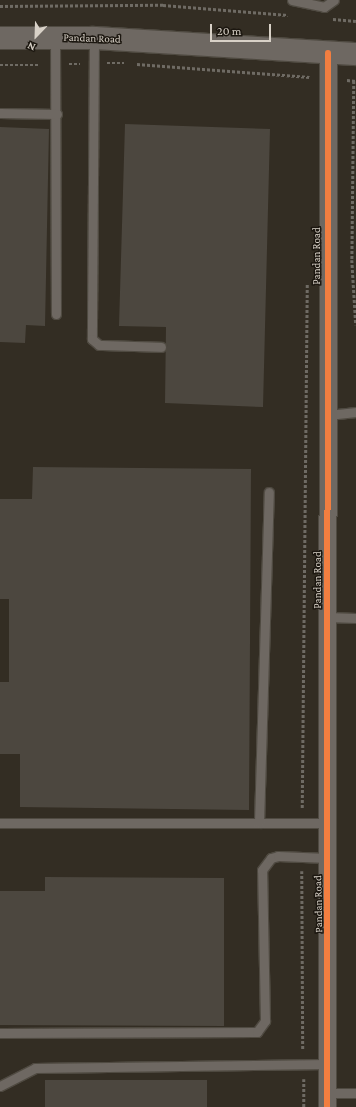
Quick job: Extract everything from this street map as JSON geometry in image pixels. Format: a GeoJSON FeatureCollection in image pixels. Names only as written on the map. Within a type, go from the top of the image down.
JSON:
{"type":"FeatureCollection","features":[{"type":"Feature","properties":{"kind":"street","name":"Pandan Road"},"geometry":{"type":"LineString","coordinates":[[0,38],[94,38],[356,54]]}},
{"type":"Feature","properties":{"kind":"street","name":"Pandan Road"},"geometry":{"type":"LineString","coordinates":[[327,1100],[328,52]]}},
{"type":"Feature","properties":{"kind":"lane"},"geometry":{"type":"LineString","coordinates":[[292,0],[324,7],[334,0]]}},
{"type":"Feature","properties":{"kind":"lane"},"geometry":{"type":"LineString","coordinates":[[55,38],[57,114],[56,314]]}},
{"type":"Feature","properties":{"kind":"lane"},"geometry":{"type":"LineString","coordinates":[[94,38],[96,63],[92,339],[99,345],[161,347]]}},
{"type":"Feature","properties":{"kind":"lane"},"geometry":{"type":"LineString","coordinates":[[0,113],[57,114]]}},
{"type":"Feature","properties":{"kind":"lane"},"geometry":{"type":"LineString","coordinates":[[328,415],[356,412]]}},
{"type":"Feature","properties":{"kind":"lane"},"geometry":{"type":"LineString","coordinates":[[260,823],[269,492]]}},
{"type":"Feature","properties":{"kind":"lane"},"geometry":{"type":"LineString","coordinates":[[328,617],[356,618]]}},
{"type":"Feature","properties":{"kind":"lane"},"geometry":{"type":"LineString","coordinates":[[0,823],[327,823]]}},
{"type":"Feature","properties":{"kind":"lane"},"geometry":{"type":"LineString","coordinates":[[0,1033],[257,1032],[265,1020],[262,870],[271,858],[327,858]]}},
{"type":"Feature","properties":{"kind":"lane"},"geometry":{"type":"LineString","coordinates":[[0,1086],[35,1068],[326,1064]]}},
{"type":"Feature","properties":{"kind":"lane"},"geometry":{"type":"LineString","coordinates":[[327,1100],[356,1093]]}},
{"type":"Feature","properties":{"kind":"path"},"geometry":{"type":"LineString","coordinates":[[0,6],[163,5],[294,16]]}},
{"type":"Feature","properties":{"kind":"path"},"geometry":{"type":"LineString","coordinates":[[325,18],[356,21]]}},
{"type":"Feature","properties":{"kind":"path"},"geometry":{"type":"LineString","coordinates":[[0,65],[126,63]]}},
{"type":"Feature","properties":{"kind":"path"},"geometry":{"type":"LineString","coordinates":[[133,64],[355,81],[352,260],[356,325]]}},
{"type":"Feature","properties":{"kind":"path"},"geometry":{"type":"LineString","coordinates":[[310,77],[310,84]]}},
{"type":"Feature","properties":{"kind":"path"},"geometry":{"type":"LineString","coordinates":[[302,823],[307,276]]}},
{"type":"Feature","properties":{"kind":"path"},"geometry":{"type":"LineString","coordinates":[[302,857],[304,1107]]}},
{"type":"Feature","properties":{"kind":"building"},"geometry":{"type":"Polygon","coordinates":[[[125,124],[270,129],[263,407],[165,403],[166,327],[119,326],[125,124]]]}},
{"type":"Feature","properties":{"kind":"building"},"geometry":{"type":"Polygon","coordinates":[[[0,127],[49,129],[45,326],[26,325],[25,343],[0,342],[0,127]]]}},
{"type":"Feature","properties":{"kind":"building"},"geometry":{"type":"Polygon","coordinates":[[[33,467],[251,469],[249,810],[20,807],[20,754],[0,754],[0,682],[9,682],[9,599],[0,599],[0,499],[32,499],[33,467]]]}},
{"type":"Feature","properties":{"kind":"building"},"geometry":{"type":"Polygon","coordinates":[[[45,877],[224,878],[224,1026],[0,1025],[0,891],[45,891],[45,877]]]}},
{"type":"Feature","properties":{"kind":"building"},"geometry":{"type":"Polygon","coordinates":[[[45,1080],[207,1080],[207,1107],[45,1107],[45,1080]]]}},
{"type":"Feature","properties":{"kind":"cycle path"},"geometry":{"type":"LineString","coordinates":[[327,1107],[328,53]]}}]}
